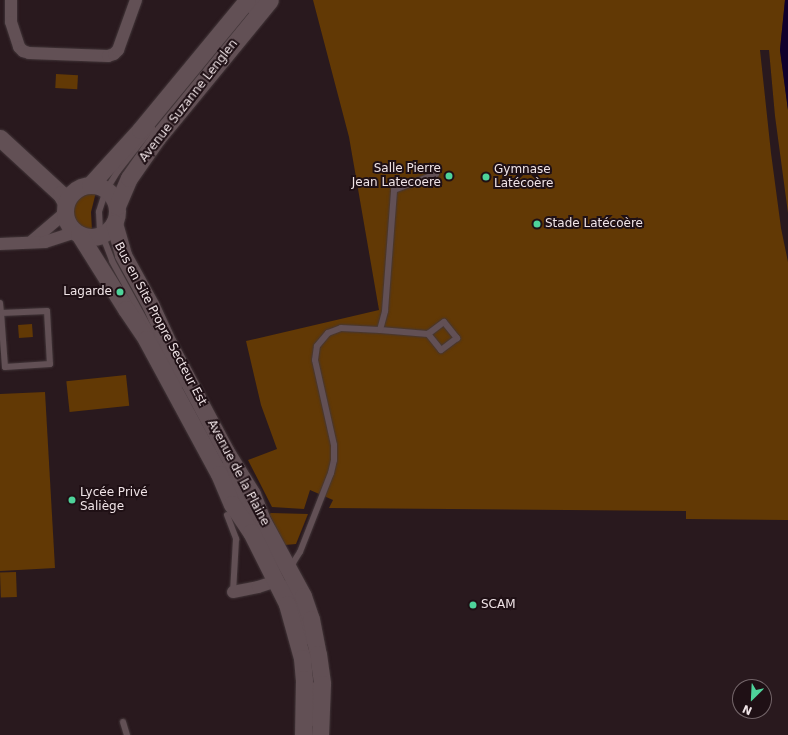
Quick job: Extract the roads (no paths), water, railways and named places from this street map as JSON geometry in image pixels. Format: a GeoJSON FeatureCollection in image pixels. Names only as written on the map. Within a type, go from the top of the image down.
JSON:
{"type":"FeatureCollection","features":[{"type":"Feature","properties":{"kind":"street"},"geometry":{"type":"LineString","coordinates":[[11,0],[11,22],[19,47],[23,51],[29,53],[108,56],[114,54],[118,50],[136,0]]}},
{"type":"Feature","properties":{"kind":"street","name":"Avenue Suzanne Lenglen"},"geometry":{"type":"LineString","coordinates":[[114,223],[117,206],[129,178],[157,138],[270,0]]}},
{"type":"Feature","properties":{"kind":"street","name":"Avenue Suzanne Lenglen"},"geometry":{"type":"LineString","coordinates":[[66,208],[72,193],[84,187],[140,130],[246,7]]}},
{"type":"Feature","properties":{"kind":"street"},"geometry":{"type":"LineString","coordinates":[[0,138],[61,194],[66,208],[32,241]]}},
{"type":"Feature","properties":{"kind":"street"},"geometry":{"type":"LineString","coordinates":[[26,162],[84,187],[98,186],[106,190],[117,206]]}},
{"type":"Feature","properties":{"kind":"street","name":"Avenue de la Plaine"},"geometry":{"type":"LineString","coordinates":[[66,208],[68,224],[77,233],[146,339],[219,474],[232,504],[250,532],[283,575],[303,596],[315,636],[322,684],[312,733]]}},
{"type":"Feature","properties":{"kind":"street"},"geometry":{"type":"LineString","coordinates":[[0,244],[32,241],[44,242],[77,233],[88,237],[101,235],[107,232],[114,223]]}},
{"type":"Feature","properties":{"kind":"street","name":"Avenue de la Plaine"},"geometry":{"type":"LineString","coordinates":[[114,223],[123,255],[226,452],[252,494],[283,575]]}},
{"type":"Feature","properties":{"kind":"street"},"geometry":{"type":"LineString","coordinates":[[233,592],[258,588],[283,575]]}},
{"type":"Feature","properties":{"kind":"lane"},"geometry":{"type":"LineString","coordinates":[[246,7],[258,0]]}},
{"type":"Feature","properties":{"kind":"lane","name":"Bus en Site Propre Secteur Est"},"geometry":{"type":"LineString","coordinates":[[155,125],[118,171],[106,190],[99,212],[101,235],[112,261],[182,387]]}},
{"type":"Feature","properties":{"kind":"lane"},"geometry":{"type":"LineString","coordinates":[[380,330],[385,311],[394,190],[436,174]]}},
{"type":"Feature","properties":{"kind":"lane"},"geometry":{"type":"LineString","coordinates":[[0,303],[5,367],[50,364],[47,310],[1,313]]}},
{"type":"Feature","properties":{"kind":"lane"},"geometry":{"type":"LineString","coordinates":[[309,651],[303,623],[283,575],[300,552],[331,473],[334,460],[333,438],[315,360],[317,346],[321,339],[328,333],[341,328],[428,334],[444,322],[457,338],[441,350],[428,334]]}},
{"type":"Feature","properties":{"kind":"lane"},"geometry":{"type":"LineString","coordinates":[[219,457],[260,532]]}},
{"type":"Feature","properties":{"kind":"lane"},"geometry":{"type":"LineString","coordinates":[[227,515],[236,539],[233,592]]}},
{"type":"Feature","properties":{"kind":"lane"},"geometry":{"type":"LineString","coordinates":[[312,680],[312,733]]}},
{"type":"Feature","properties":{"kind":"lane"},"geometry":{"type":"LineString","coordinates":[[123,722],[127,735]]}},
{"type":"Feature","properties":{"kind":"place","name":"Salle Pierre Jean Latecoere"},"geometry":{"type":"Point","coordinates":[449,176]}},
{"type":"Feature","properties":{"kind":"place","name":"Gymnase Latécoère"},"geometry":{"type":"Point","coordinates":[486,177]}},
{"type":"Feature","properties":{"kind":"place","name":"Stade Latécoère"},"geometry":{"type":"Point","coordinates":[537,224]}},
{"type":"Feature","properties":{"kind":"place","name":"Lagarde"},"geometry":{"type":"Point","coordinates":[120,292]}},
{"type":"Feature","properties":{"kind":"place","name":"Lycée Privé Saliège"},"geometry":{"type":"Point","coordinates":[72,500]}},
{"type":"Feature","properties":{"kind":"place","name":"SCAM"},"geometry":{"type":"Point","coordinates":[473,605]}}]}
